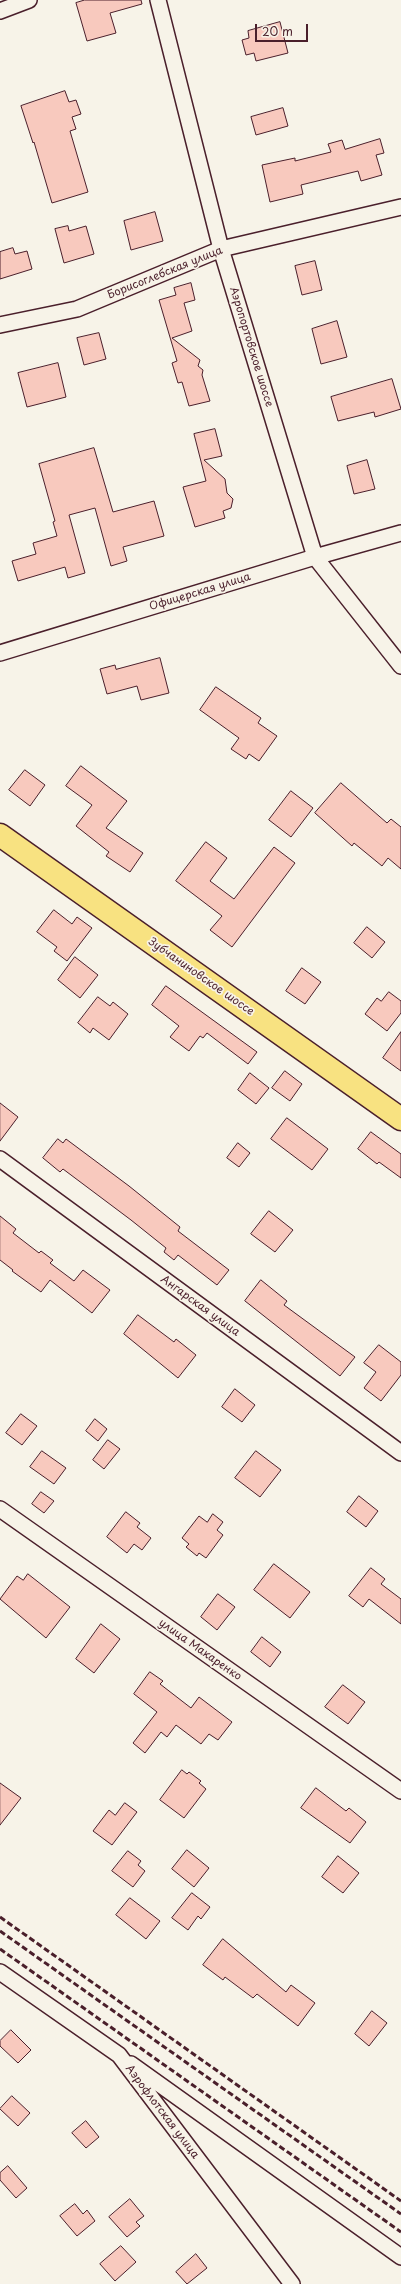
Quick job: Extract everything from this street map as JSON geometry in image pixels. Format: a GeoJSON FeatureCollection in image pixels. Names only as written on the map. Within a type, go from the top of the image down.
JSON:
{"type":"FeatureCollection","features":[{"type":"Feature","properties":{"kind":"main road","name":"Зубчаниновское шоссе"},"geometry":{"type":"LineString","coordinates":[[0,835],[401,1119]]}},
{"type":"Feature","properties":{"kind":"street"},"geometry":{"type":"LineString","coordinates":[[0,11],[30,0]]}},
{"type":"Feature","properties":{"kind":"street","name":"Аэропортовское шоссе"},"geometry":{"type":"LineString","coordinates":[[158,0],[222,249],[314,557],[401,666]]}},
{"type":"Feature","properties":{"kind":"street","name":"Борисоглебская улица"},"geometry":{"type":"LineString","coordinates":[[0,325],[77,309],[222,249],[401,207]]}},
{"type":"Feature","properties":{"kind":"street","name":"Офицерская улица"},"geometry":{"type":"LineString","coordinates":[[0,653],[314,557],[401,533]]}},
{"type":"Feature","properties":{"kind":"street","name":"Ангарская улица"},"geometry":{"type":"LineString","coordinates":[[0,1159],[401,1453]]}},
{"type":"Feature","properties":{"kind":"street","name":"улица Макаренко"},"geometry":{"type":"LineString","coordinates":[[0,1509],[401,1791]]}},
{"type":"Feature","properties":{"kind":"street","name":"Аэрофлотская улица"},"geometry":{"type":"LineString","coordinates":[[0,1972],[119,2055],[292,2284]]}},
{"type":"Feature","properties":{"kind":"street"},"geometry":{"type":"LineString","coordinates":[[119,2055],[401,2257]]}},
{"type":"Feature","properties":{"kind":"building"},"geometry":{"type":"Polygon","coordinates":[[[85,0],[141,0],[142,4],[110,13],[116,33],[87,41],[76,3],[85,0]]]}},
{"type":"Feature","properties":{"kind":"building"},"geometry":{"type":"Polygon","coordinates":[[[280,22],[288,53],[256,61],[254,53],[246,55],[242,40],[249,38],[248,31],[280,22]]]}},
{"type":"Feature","properties":{"kind":"building"},"geometry":{"type":"Polygon","coordinates":[[[65,91],[69,102],[76,100],[81,114],[72,117],[76,129],[70,131],[88,192],[52,203],[34,142],[33,143],[21,106],[65,91]]]}},
{"type":"Feature","properties":{"kind":"building"},"geometry":{"type":"Polygon","coordinates":[[[283,108],[288,126],[256,135],[251,117],[283,108]]]}},
{"type":"Feature","properties":{"kind":"building"},"geometry":{"type":"Polygon","coordinates":[[[380,139],[384,153],[376,155],[382,175],[361,181],[358,171],[301,185],[303,194],[270,202],[262,165],[295,158],[295,161],[331,152],[328,144],[342,140],[345,149],[380,139]]]}},
{"type":"Feature","properties":{"kind":"building"},"geometry":{"type":"Polygon","coordinates":[[[155,212],[163,241],[131,250],[124,221],[155,212]]]}},
{"type":"Feature","properties":{"kind":"building"},"geometry":{"type":"Polygon","coordinates":[[[68,226],[69,231],[86,226],[94,254],[64,263],[55,229],[68,226]]]}},
{"type":"Feature","properties":{"kind":"building"},"geometry":{"type":"Polygon","coordinates":[[[13,248],[15,254],[27,251],[32,269],[0,279],[0,252],[13,248]]]}},
{"type":"Feature","properties":{"kind":"building"},"geometry":{"type":"Polygon","coordinates":[[[315,261],[322,290],[302,295],[295,266],[315,261]]]}},
{"type":"Feature","properties":{"kind":"building"},"geometry":{"type":"Polygon","coordinates":[[[191,283],[195,300],[184,303],[192,331],[172,338],[200,360],[198,366],[203,370],[202,375],[210,401],[189,406],[182,382],[178,383],[172,363],[177,361],[159,300],[176,295],[174,288],[191,283]]]}},
{"type":"Feature","properties":{"kind":"building"},"geometry":{"type":"Polygon","coordinates":[[[337,321],[347,357],[321,364],[312,329],[337,321]]]}},
{"type":"Feature","properties":{"kind":"building"},"geometry":{"type":"Polygon","coordinates":[[[99,333],[106,359],[84,365],[77,338],[99,333]]]}},
{"type":"Feature","properties":{"kind":"building"},"geometry":{"type":"Polygon","coordinates":[[[58,363],[66,397],[27,407],[18,373],[58,363]]]}},
{"type":"Feature","properties":{"kind":"building"},"geometry":{"type":"Polygon","coordinates":[[[392,379],[401,409],[375,417],[374,412],[338,421],[331,397],[392,379]]]}},
{"type":"Feature","properties":{"kind":"building"},"geometry":{"type":"Polygon","coordinates":[[[215,429],[222,456],[204,460],[225,479],[227,493],[233,499],[231,508],[223,511],[225,518],[195,527],[183,487],[206,481],[194,434],[215,429]]]}},
{"type":"Feature","properties":{"kind":"building"},"geometry":{"type":"Polygon","coordinates":[[[94,448],[113,512],[154,501],[164,536],[123,547],[127,561],[111,566],[95,508],[69,515],[85,573],[68,578],[65,567],[18,581],[12,561],[36,554],[33,543],[57,536],[53,522],[55,521],[39,464],[94,448]]]}},
{"type":"Feature","properties":{"kind":"building"},"geometry":{"type":"Polygon","coordinates":[[[367,460],[375,489],[354,494],[347,466],[367,460]]]}},
{"type":"Feature","properties":{"kind":"building"},"geometry":{"type":"Polygon","coordinates":[[[160,658],[169,693],[141,700],[137,686],[107,694],[100,669],[115,665],[116,669],[160,658]]]}},
{"type":"Feature","properties":{"kind":"building"},"geometry":{"type":"Polygon","coordinates":[[[216,687],[261,718],[258,723],[277,736],[259,761],[249,754],[246,759],[231,749],[239,738],[200,710],[216,687]]]}},
{"type":"Feature","properties":{"kind":"building"},"geometry":{"type":"Polygon","coordinates":[[[81,766],[127,801],[106,828],[143,853],[130,872],[106,856],[109,852],[76,826],[92,805],[66,786],[81,766]]]}},
{"type":"Feature","properties":{"kind":"building"},"geometry":{"type":"Polygon","coordinates":[[[25,770],[45,785],[30,806],[9,790],[25,770]]]}},
{"type":"Feature","properties":{"kind":"building"},"geometry":{"type":"Polygon","coordinates":[[[341,783],[387,823],[391,819],[401,827],[401,869],[388,858],[382,866],[354,843],[352,846],[315,813],[341,783]]]}},
{"type":"Feature","properties":{"kind":"building"},"geometry":{"type":"Polygon","coordinates":[[[291,791],[313,808],[291,837],[269,820],[291,791]]]}},
{"type":"Feature","properties":{"kind":"building"},"geometry":{"type":"Polygon","coordinates":[[[206,842],[227,858],[210,881],[234,899],[274,847],[295,863],[232,947],[210,930],[222,916],[176,881],[206,842]]]}},
{"type":"Feature","properties":{"kind":"building"},"geometry":{"type":"Polygon","coordinates":[[[54,910],[72,924],[77,917],[92,928],[67,961],[54,951],[57,947],[37,932],[54,910]]]}},
{"type":"Feature","properties":{"kind":"building"},"geometry":{"type":"Polygon","coordinates":[[[367,927],[385,942],[372,958],[354,943],[367,927]]]}},
{"type":"Feature","properties":{"kind":"building"},"geometry":{"type":"Polygon","coordinates":[[[75,957],[98,975],[80,998],[58,980],[75,957]]]}},
{"type":"Feature","properties":{"kind":"building"},"geometry":{"type":"Polygon","coordinates":[[[302,968],[321,982],[305,1004],[286,991],[302,968]]]}},
{"type":"Feature","properties":{"kind":"building"},"geometry":{"type":"Polygon","coordinates":[[[166,986],[257,1052],[248,1064],[207,1033],[203,1038],[200,1036],[189,1051],[170,1037],[179,1026],[152,1005],[166,986]]]}},
{"type":"Feature","properties":{"kind":"building"},"geometry":{"type":"Polygon","coordinates":[[[389,992],[401,1001],[401,1013],[387,1031],[365,1014],[377,998],[381,1001],[389,992]]]}},
{"type":"Feature","properties":{"kind":"building"},"geometry":{"type":"Polygon","coordinates":[[[98,997],[110,1006],[113,1002],[128,1014],[109,1040],[93,1028],[90,1033],[78,1023],[98,997]]]}},
{"type":"Feature","properties":{"kind":"building"},"geometry":{"type":"Polygon","coordinates":[[[401,1032],[401,1071],[383,1058],[401,1032]]]}},
{"type":"Feature","properties":{"kind":"building"},"geometry":{"type":"Polygon","coordinates":[[[285,1071],[302,1084],[290,1101],[272,1088],[285,1071]]]}},
{"type":"Feature","properties":{"kind":"building"},"geometry":{"type":"Polygon","coordinates":[[[250,1073],[269,1088],[256,1104],[238,1090],[250,1073]]]}},
{"type":"Feature","properties":{"kind":"building"},"geometry":{"type":"Polygon","coordinates":[[[0,1103],[18,1117],[0,1141],[0,1103]]]}},
{"type":"Feature","properties":{"kind":"building"},"geometry":{"type":"Polygon","coordinates":[[[287,1118],[328,1149],[312,1170],[271,1139],[287,1118]]]}},
{"type":"Feature","properties":{"kind":"building"},"geometry":{"type":"Polygon","coordinates":[[[371,1132],[401,1154],[401,1178],[379,1162],[377,1164],[358,1149],[371,1132]]]}},
{"type":"Feature","properties":{"kind":"building"},"geometry":{"type":"Polygon","coordinates":[[[58,1139],[63,1143],[66,1139],[129,1186],[180,1227],[178,1231],[229,1270],[217,1285],[178,1255],[174,1260],[164,1252],[166,1248],[131,1220],[63,1169],[60,1172],[43,1158],[58,1139]]]}},
{"type":"Feature","properties":{"kind":"building"},"geometry":{"type":"Polygon","coordinates":[[[238,1143],[250,1153],[239,1167],[227,1158],[238,1143]]]}},
{"type":"Feature","properties":{"kind":"building"},"geometry":{"type":"Polygon","coordinates":[[[269,1211],[293,1230],[275,1252],[251,1234],[269,1211]]]}},
{"type":"Feature","properties":{"kind":"building"},"geometry":{"type":"Polygon","coordinates":[[[0,1216],[16,1229],[13,1233],[39,1253],[41,1251],[53,1260],[50,1263],[74,1281],[83,1270],[110,1290],[92,1313],[50,1280],[41,1292],[12,1271],[13,1270],[0,1260],[0,1216]]]}},
{"type":"Feature","properties":{"kind":"building"},"geometry":{"type":"Polygon","coordinates":[[[261,1280],[287,1301],[284,1305],[355,1357],[340,1376],[245,1301],[261,1280]]]}},
{"type":"Feature","properties":{"kind":"building"},"geometry":{"type":"Polygon","coordinates":[[[138,1315],[174,1342],[176,1339],[196,1355],[178,1378],[124,1334],[138,1315]]]}},
{"type":"Feature","properties":{"kind":"building"},"geometry":{"type":"Polygon","coordinates":[[[379,1345],[401,1362],[401,1375],[381,1401],[364,1388],[376,1372],[364,1363],[379,1345]]]}},
{"type":"Feature","properties":{"kind":"building"},"geometry":{"type":"Polygon","coordinates":[[[235,1389],[255,1405],[242,1422],[222,1407],[235,1389]]]}},
{"type":"Feature","properties":{"kind":"building"},"geometry":{"type":"Polygon","coordinates":[[[21,1414],[37,1426],[22,1445],[6,1433],[21,1414]]]}},
{"type":"Feature","properties":{"kind":"building"},"geometry":{"type":"Polygon","coordinates":[[[95,1419],[107,1429],[98,1441],[86,1431],[95,1419]]]}},
{"type":"Feature","properties":{"kind":"building"},"geometry":{"type":"Polygon","coordinates":[[[108,1440],[120,1449],[104,1469],[93,1460],[108,1440]]]}},
{"type":"Feature","properties":{"kind":"building"},"geometry":{"type":"Polygon","coordinates":[[[42,1451],[66,1468],[54,1484],[30,1467],[42,1451]]]}},
{"type":"Feature","properties":{"kind":"building"},"geometry":{"type":"Polygon","coordinates":[[[256,1451],[281,1470],[260,1497],[235,1478],[256,1451]]]}},
{"type":"Feature","properties":{"kind":"building"},"geometry":{"type":"Polygon","coordinates":[[[41,1492],[54,1501],[44,1513],[32,1504],[41,1492]]]}},
{"type":"Feature","properties":{"kind":"building"},"geometry":{"type":"Polygon","coordinates":[[[359,1496],[378,1511],[366,1527],[347,1512],[359,1496]]]}},
{"type":"Feature","properties":{"kind":"building"},"geometry":{"type":"Polygon","coordinates":[[[126,1512],[140,1523],[137,1527],[151,1538],[142,1550],[134,1544],[127,1553],[107,1537],[126,1512]]]}},
{"type":"Feature","properties":{"kind":"building"},"geometry":{"type":"Polygon","coordinates":[[[213,1514],[223,1522],[217,1530],[223,1535],[206,1558],[199,1553],[197,1556],[186,1547],[189,1544],[182,1538],[199,1516],[207,1522],[213,1514]]]}},
{"type":"Feature","properties":{"kind":"building"},"geometry":{"type":"Polygon","coordinates":[[[274,1564],[310,1592],[290,1618],[254,1590],[274,1564]]]}},
{"type":"Feature","properties":{"kind":"building"},"geometry":{"type":"Polygon","coordinates":[[[371,1568],[385,1579],[381,1584],[401,1599],[401,1624],[369,1599],[363,1607],[349,1596],[371,1568]]]}},
{"type":"Feature","properties":{"kind":"building"},"geometry":{"type":"Polygon","coordinates":[[[28,1574],[70,1607],[46,1638],[0,1599],[17,1576],[23,1580],[28,1574]]]}},
{"type":"Feature","properties":{"kind":"building"},"geometry":{"type":"Polygon","coordinates":[[[218,1594],[235,1607],[217,1630],[201,1617],[218,1594]]]}},
{"type":"Feature","properties":{"kind":"building"},"geometry":{"type":"Polygon","coordinates":[[[101,1624],[120,1639],[94,1673],[76,1659],[101,1624]]]}},
{"type":"Feature","properties":{"kind":"building"},"geometry":{"type":"Polygon","coordinates":[[[262,1637],[281,1652],[270,1667],[251,1652],[262,1637]]]}},
{"type":"Feature","properties":{"kind":"building"},"geometry":{"type":"Polygon","coordinates":[[[150,1672],[163,1681],[160,1684],[191,1708],[199,1697],[232,1722],[218,1740],[209,1734],[201,1744],[176,1725],[167,1737],[161,1732],[145,1753],[133,1743],[157,1712],[134,1694],[150,1672]]]}},
{"type":"Feature","properties":{"kind":"building"},"geometry":{"type":"Polygon","coordinates":[[[343,1685],[365,1702],[348,1724],[325,1707],[343,1685]]]}},
{"type":"Feature","properties":{"kind":"building"},"geometry":{"type":"Polygon","coordinates":[[[182,1770],[187,1774],[189,1772],[201,1781],[199,1783],[206,1789],[184,1818],[160,1800],[182,1770]]]}},
{"type":"Feature","properties":{"kind":"building"},"geometry":{"type":"Polygon","coordinates":[[[0,1783],[21,1798],[0,1825],[0,1783]]]}},
{"type":"Feature","properties":{"kind":"building"},"geometry":{"type":"Polygon","coordinates":[[[316,1788],[346,1811],[349,1808],[366,1822],[350,1843],[301,1808],[316,1788]]]}},
{"type":"Feature","properties":{"kind":"building"},"geometry":{"type":"Polygon","coordinates":[[[125,1803],[137,1812],[112,1845],[93,1831],[109,1810],[115,1815],[125,1803]]]}},
{"type":"Feature","properties":{"kind":"building"},"geometry":{"type":"Polygon","coordinates":[[[187,1850],[209,1868],[194,1887],[172,1869],[187,1850]]]}},
{"type":"Feature","properties":{"kind":"building"},"geometry":{"type":"Polygon","coordinates":[[[128,1851],[141,1861],[138,1865],[145,1871],[133,1887],[112,1871],[128,1851]]]}},
{"type":"Feature","properties":{"kind":"building"},"geometry":{"type":"Polygon","coordinates":[[[338,1856],[359,1873],[343,1893],[322,1877],[338,1856]]]}},
{"type":"Feature","properties":{"kind":"building"},"geometry":{"type":"Polygon","coordinates":[[[192,1893],[210,1907],[201,1919],[198,1916],[188,1930],[172,1918],[192,1893]]]}},
{"type":"Feature","properties":{"kind":"building"},"geometry":{"type":"Polygon","coordinates":[[[130,1898],[160,1921],[146,1939],[116,1915],[130,1898]]]}},
{"type":"Feature","properties":{"kind":"building"},"geometry":{"type":"Polygon","coordinates":[[[223,1939],[286,1992],[291,1985],[315,2003],[298,2026],[257,1994],[253,1998],[225,1977],[223,1980],[203,1965],[223,1939]]]}},
{"type":"Feature","properties":{"kind":"building"},"geometry":{"type":"Polygon","coordinates":[[[372,2011],[387,2023],[369,2046],[355,2034],[372,2011]]]}},
{"type":"Feature","properties":{"kind":"building"},"geometry":{"type":"Polygon","coordinates":[[[11,2030],[31,2050],[18,2063],[0,2046],[0,2041],[11,2030]]]}},
{"type":"Feature","properties":{"kind":"building"},"geometry":{"type":"Polygon","coordinates":[[[12,2096],[30,2113],[18,2126],[0,2109],[12,2096]]]}},
{"type":"Feature","properties":{"kind":"building"},"geometry":{"type":"Polygon","coordinates":[[[86,2121],[99,2137],[86,2148],[72,2133],[86,2121]]]}},
{"type":"Feature","properties":{"kind":"building"},"geometry":{"type":"Polygon","coordinates":[[[8,2166],[27,2188],[16,2198],[0,2180],[0,2173],[8,2166]]]}},
{"type":"Feature","properties":{"kind":"building"},"geometry":{"type":"Polygon","coordinates":[[[130,2199],[144,2216],[136,2222],[140,2226],[127,2237],[109,2217],[130,2199]]]}},
{"type":"Feature","properties":{"kind":"building"},"geometry":{"type":"Polygon","coordinates":[[[75,2204],[83,2214],[87,2210],[95,2221],[77,2236],[60,2216],[75,2204]]]}},
{"type":"Feature","properties":{"kind":"building"},"geometry":{"type":"Polygon","coordinates":[[[121,2246],[136,2262],[115,2281],[100,2264],[121,2246]]]}},
{"type":"Feature","properties":{"kind":"building"},"geometry":{"type":"Polygon","coordinates":[[[196,2254],[207,2268],[187,2284],[176,2272],[196,2254]]]}},
{"type":"Feature","properties":{"kind":"railway"},"geometry":{"type":"LineString","coordinates":[[0,1917],[401,2201]]}},
{"type":"Feature","properties":{"kind":"railway"},"geometry":{"type":"LineString","coordinates":[[0,1931],[401,2214]]}},
{"type":"Feature","properties":{"kind":"railway"},"geometry":{"type":"LineString","coordinates":[[0,1949],[401,2232]]}}]}
